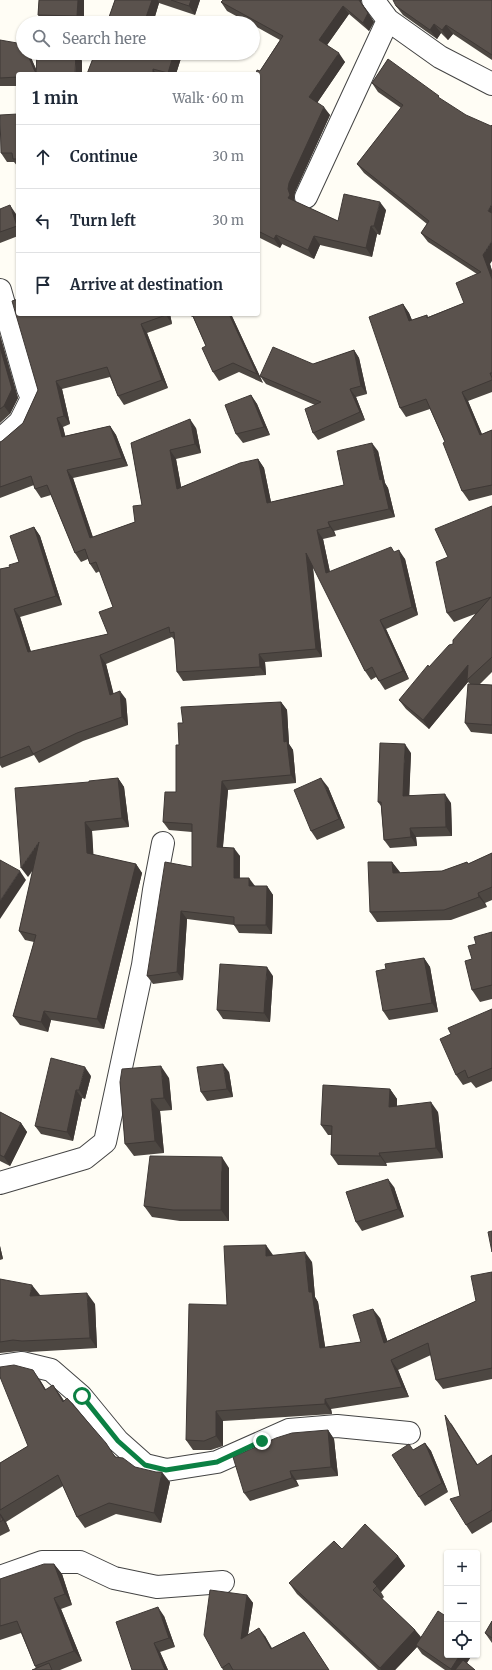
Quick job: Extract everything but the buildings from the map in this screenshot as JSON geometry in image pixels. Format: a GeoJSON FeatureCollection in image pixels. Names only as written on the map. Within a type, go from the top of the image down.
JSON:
{"type":"FeatureCollection","features":[{"type":"Feature","properties":{"kind":"street"},"geometry":{"type":"LineString","coordinates":[[373,0],[388,20],[440,57],[492,84]]}},
{"type":"Feature","properties":{"kind":"street"},"geometry":{"type":"LineString","coordinates":[[306,197],[388,20]]}},
{"type":"Feature","properties":{"kind":"street"},"geometry":{"type":"LineString","coordinates":[[0,290],[32,398],[20,422],[0,440]]}},
{"type":"Feature","properties":{"kind":"street"},"geometry":{"type":"LineString","coordinates":[[0,1183],[85,1158],[105,1142],[143,965],[154,890],[163,843]]}},
{"type":"Feature","properties":{"kind":"street"},"geometry":{"type":"LineString","coordinates":[[0,1366],[22,1363],[51,1370],[82,1396],[118,1441],[145,1465],[166,1470],[217,1462],[289,1430],[337,1426],[409,1432]]}},
{"type":"Feature","properties":{"kind":"street"},"geometry":{"type":"LineString","coordinates":[[0,1577],[42,1562],[80,1562],[114,1578],[157,1587],[223,1582]]}},
{"type":"Feature","properties":{"kind":"route"},"geometry":{"type":"LineString","coordinates":[[82,1396],[118,1441],[145,1465],[166,1470],[217,1462],[262,1441]]}}]}
